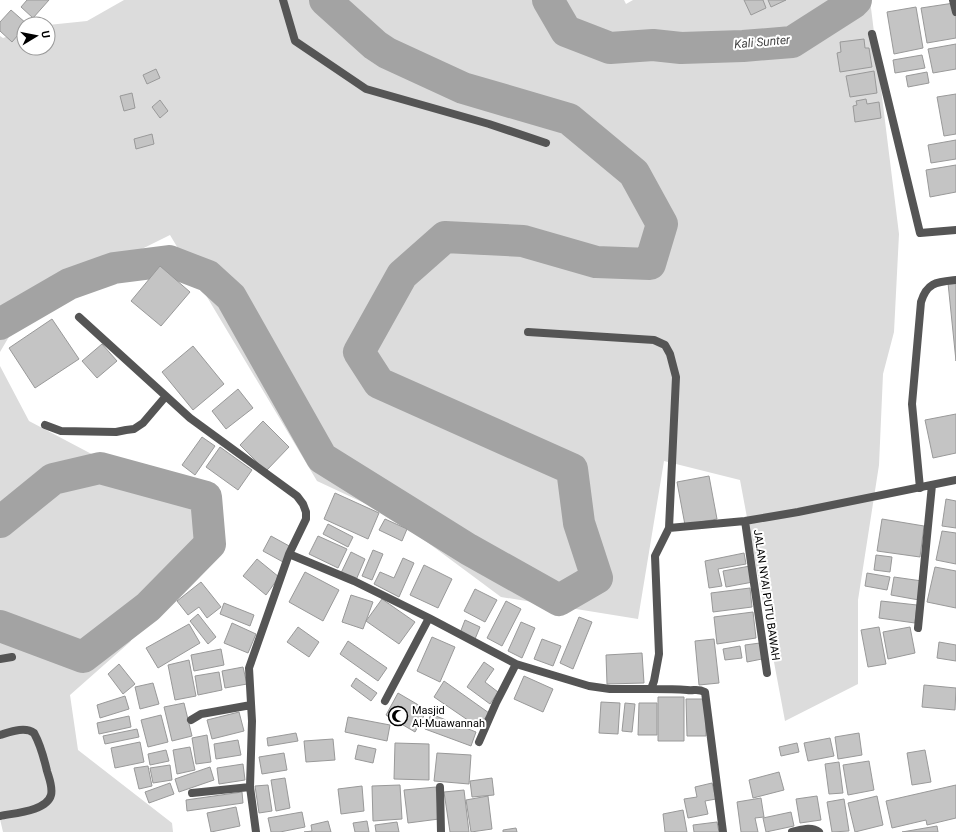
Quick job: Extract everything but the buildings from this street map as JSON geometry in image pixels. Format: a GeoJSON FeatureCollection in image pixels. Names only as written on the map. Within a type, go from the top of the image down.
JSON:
{"type":"FeatureCollection","features":[{"type":"Feature","properties":{"kind":"street"},"geometry":{"type":"LineString","coordinates":[[283,0],[295,41],[366,89],[489,124],[546,143]]}},
{"type":"Feature","properties":{"kind":"street"},"geometry":{"type":"LineString","coordinates":[[953,0],[956,12]]}},
{"type":"Feature","properties":{"kind":"street"},"geometry":{"type":"LineString","coordinates":[[872,34],[920,233],[956,230]]}},
{"type":"Feature","properties":{"kind":"street"},"geometry":{"type":"LineString","coordinates":[[920,488],[912,404],[921,302],[924,292],[935,282],[956,280]]}},
{"type":"Feature","properties":{"kind":"street"},"geometry":{"type":"LineString","coordinates":[[79,317],[190,418],[297,496],[303,504],[306,512],[306,519],[289,554],[249,668],[252,754],[250,787],[256,832]]}},
{"type":"Feature","properties":{"kind":"street"},"geometry":{"type":"LineString","coordinates":[[528,332],[654,340],[665,345],[670,354],[676,377],[669,528],[655,556],[659,654],[651,689]]}},
{"type":"Feature","properties":{"kind":"street"},"geometry":{"type":"LineString","coordinates":[[45,424],[61,431],[116,432],[134,429],[143,423],[166,396]]}},
{"type":"Feature","properties":{"kind":"street"},"geometry":{"type":"LineString","coordinates":[[669,528],[745,521],[798,512],[956,480]]}},
{"type":"Feature","properties":{"kind":"street"},"geometry":{"type":"LineString","coordinates":[[918,628],[932,485]]}},
{"type":"Feature","properties":{"kind":"street","name":"JALAN NYAI PUTU BAWAH"},"geometry":{"type":"LineString","coordinates":[[745,521],[767,673]]}},
{"type":"Feature","properties":{"kind":"street"},"geometry":{"type":"LineString","coordinates":[[289,554],[354,581],[429,618],[516,664],[589,686],[610,688],[700,689],[705,692],[723,832]]}},
{"type":"Feature","properties":{"kind":"street"},"geometry":{"type":"LineString","coordinates":[[385,701],[429,618]]}},
{"type":"Feature","properties":{"kind":"street"},"geometry":{"type":"LineString","coordinates":[[0,659],[12,657]]}},
{"type":"Feature","properties":{"kind":"street"},"geometry":{"type":"LineString","coordinates":[[480,742],[496,703],[516,664]]}},
{"type":"Feature","properties":{"kind":"street"},"geometry":{"type":"LineString","coordinates":[[191,720],[201,714],[251,705]]}},
{"type":"Feature","properties":{"kind":"street"},"geometry":{"type":"LineString","coordinates":[[0,735],[22,730],[31,731],[34,733],[44,759],[52,788],[49,800],[39,808],[0,816]]}},
{"type":"Feature","properties":{"kind":"street"},"geometry":{"type":"LineString","coordinates":[[192,793],[250,787]]}},
{"type":"Feature","properties":{"kind":"street"},"geometry":{"type":"LineString","coordinates":[[440,787],[441,832]]}},
{"type":"Feature","properties":{"kind":"street"},"geometry":{"type":"LineString","coordinates":[[792,832],[808,829],[816,829],[819,832]]}},
{"type":"Feature","properties":{"kind":"shaded area"},"geometry":{"type":"Polygon","coordinates":[[[124,0],[624,0],[626,4],[633,0],[870,0],[899,234],[894,332],[883,374],[879,465],[858,600],[858,684],[785,721],[740,480],[664,461],[638,619],[501,597],[392,516],[317,481],[170,235],[27,306],[0,352],[0,36],[3,38],[16,34],[16,56],[56,56],[56,24],[87,21],[124,0]]]}},
{"type":"Feature","properties":{"kind":"shaded area"},"geometry":{"type":"Polygon","coordinates":[[[0,366],[29,421],[213,518],[130,642],[70,695],[78,750],[172,823],[173,832],[3,832],[0,819],[0,366]]]}},
{"type":"Feature","properties":{"kind":"waterway"},"geometry":{"type":"LineString","coordinates":[[0,324],[69,284],[114,268],[169,261],[208,276],[231,297],[322,458],[468,549],[559,600],[597,578],[579,523],[572,469],[379,383],[359,352],[402,275],[445,237],[523,241],[596,262],[650,264],[662,224],[634,173],[569,119],[463,88],[387,53],[375,45],[325,0]]}},
{"type":"Feature","properties":{"kind":"waterway","name":"Kali Sunter"},"geometry":{"type":"LineString","coordinates":[[548,0],[566,31],[610,48],[653,45],[681,48],[743,46],[792,42],[856,0]]}},
{"type":"Feature","properties":{"kind":"waterway"},"geometry":{"type":"LineString","coordinates":[[0,522],[53,479],[100,468],[206,497],[210,544],[148,607],[83,657],[0,626]]}},
{"type":"Feature","properties":{"kind":"place","name":"Masjid Al-Muawannah"},"geometry":{"type":"Point","coordinates":[398,716]}}]}
